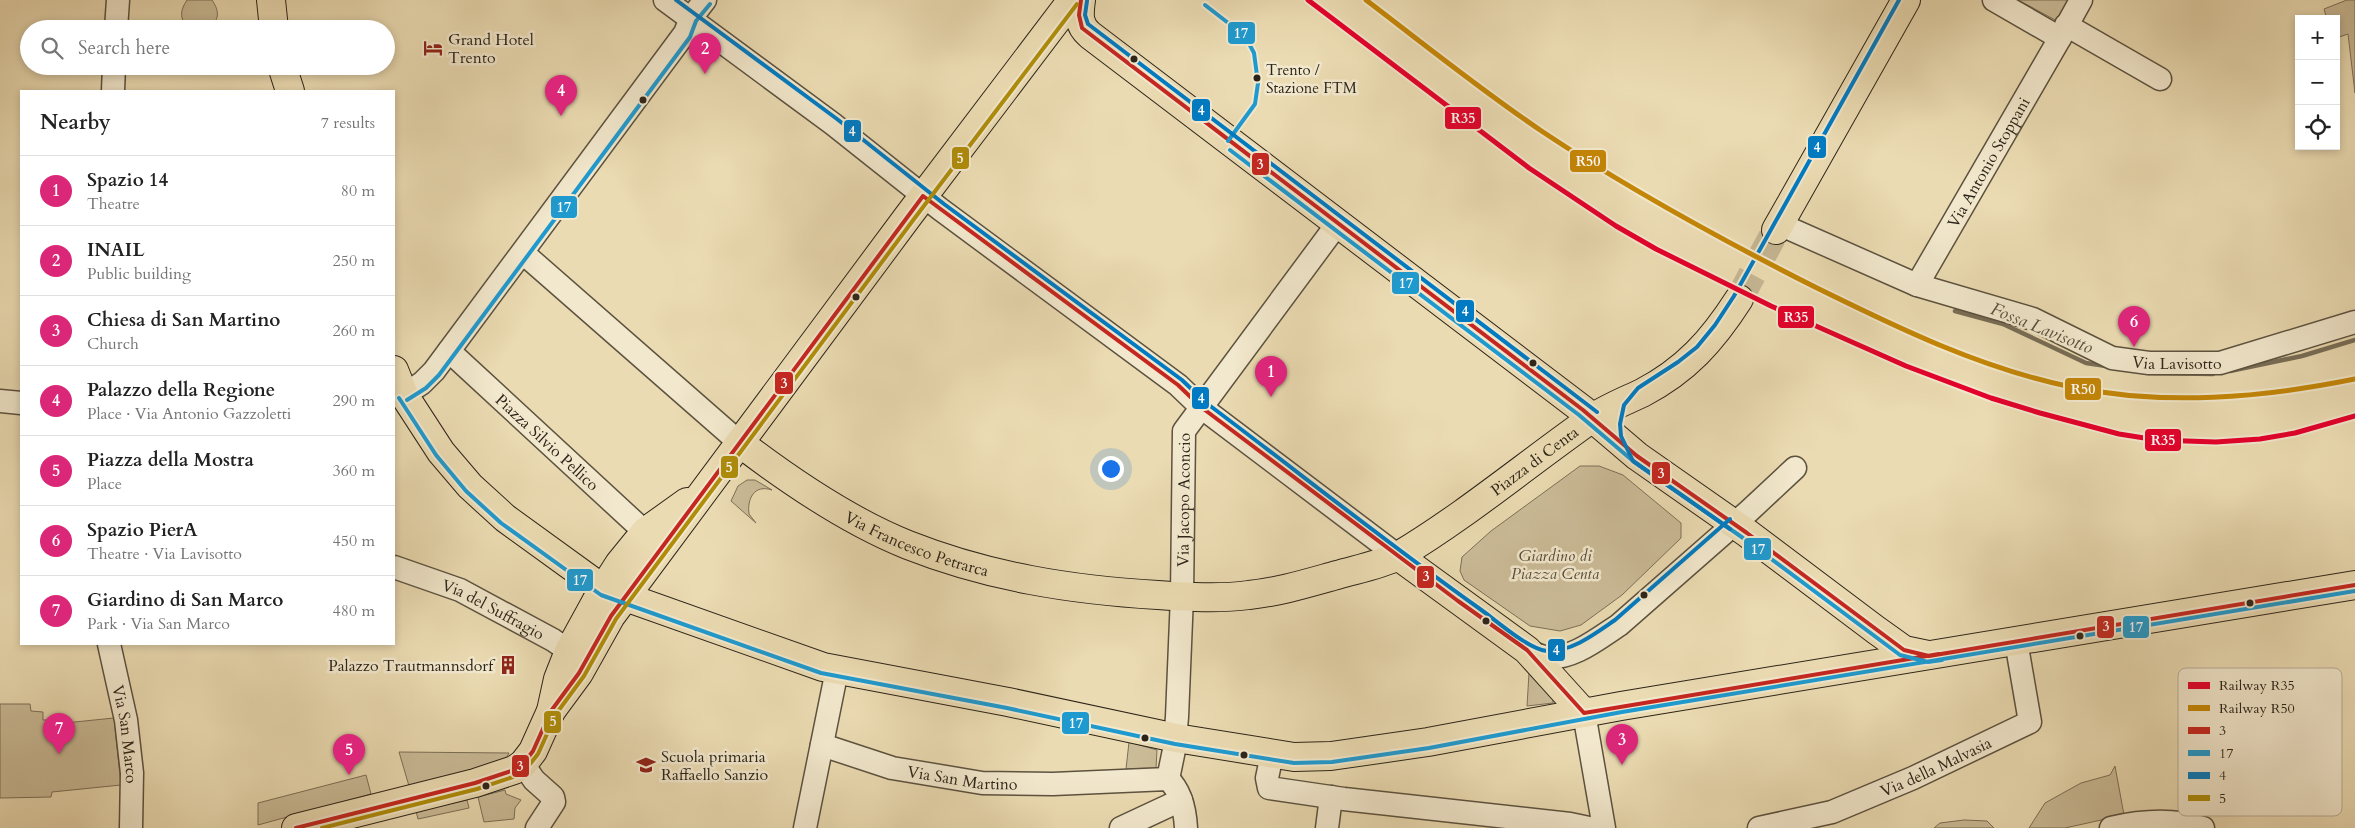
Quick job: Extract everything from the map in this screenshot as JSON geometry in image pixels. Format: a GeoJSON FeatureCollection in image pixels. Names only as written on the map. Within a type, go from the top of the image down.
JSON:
{"type":"FeatureCollection","features":[{"type":"Feature","properties":{"kind":"main road"},"geometry":{"type":"LineString","coordinates":[[271,0],[273,20]]}},
{"type":"Feature","properties":{"kind":"main road"},"geometry":{"type":"LineString","coordinates":[[614,592],[705,491],[923,196],[1072,0]]}},
{"type":"Feature","properties":{"kind":"main road"},"geometry":{"type":"LineString","coordinates":[[1080,0],[1079,15],[1082,28],[1593,418],[1643,392],[1682,368],[1701,351],[1720,329],[1739,299]]}},
{"type":"Feature","properties":{"kind":"main road"},"geometry":{"type":"LineString","coordinates":[[1778,227],[1906,0]]}},
{"type":"Feature","properties":{"kind":"main road"},"geometry":{"type":"LineString","coordinates":[[285,75],[290,90]]}},
{"type":"Feature","properties":{"kind":"main road"},"geometry":{"type":"LineString","coordinates":[[395,372],[404,395],[441,452],[470,486],[505,518],[614,592],[823,668],[997,700],[1176,738],[1272,754],[1312,758],[1428,742],[1584,713],[2355,585]]}},
{"type":"Feature","properties":{"kind":"main road"},"geometry":{"type":"LineString","coordinates":[[1636,456],[1627,434],[1626,424],[1630,408],[1643,392]]}},
{"type":"Feature","properties":{"kind":"main road","name":"Piazza di Centa"},"geometry":{"type":"LineString","coordinates":[[1398,556],[1593,418],[1636,456],[1734,524],[1904,650],[1929,656]]}},
{"type":"Feature","properties":{"kind":"main road","name":"Via Francesco Petrarca"},"geometry":{"type":"LineString","coordinates":[[740,443],[798,484],[868,526],[906,544],[979,569],[1052,585],[1110,592],[1227,597],[1268,592],[1377,565],[1398,556]]}},
{"type":"Feature","properties":{"kind":"main road"},"geometry":{"type":"LineString","coordinates":[[1553,447],[1576,443],[1600,445],[1636,456]]}},
{"type":"Feature","properties":{"kind":"main road"},"geometry":{"type":"LineString","coordinates":[[296,828],[475,783],[514,770],[523,764],[533,751],[551,711],[558,679],[611,616],[619,564],[645,532],[705,491]]}},
{"type":"Feature","properties":{"kind":"main road"},"geometry":{"type":"LineString","coordinates":[[1446,523],[1439,542],[1437,565],[1445,587],[1458,601]]}},
{"type":"Feature","properties":{"kind":"main road"},"geometry":{"type":"LineString","coordinates":[[1398,556],[1527,650],[1584,713]]}},
{"type":"Feature","properties":{"kind":"main road"},"geometry":{"type":"LineString","coordinates":[[1859,667],[1877,649],[1879,642],[1876,630]]}},
{"type":"Feature","properties":{"kind":"street"},"geometry":{"type":"LineString","coordinates":[[117,20],[118,0]]}},
{"type":"Feature","properties":{"kind":"street"},"geometry":{"type":"LineString","coordinates":[[665,0],[833,124],[923,196],[1178,385],[1200,407],[1398,556]]}},
{"type":"Feature","properties":{"kind":"street"},"geometry":{"type":"LineString","coordinates":[[404,395],[422,383],[449,351],[685,33],[691,18],[705,0]]}},
{"type":"Feature","properties":{"kind":"street"},"geometry":{"type":"LineString","coordinates":[[1994,0],[2063,31],[2160,79]]}},
{"type":"Feature","properties":{"kind":"street","name":"Via Antonio Stoppani"},"geometry":{"type":"LineString","coordinates":[[1917,285],[2081,0]]}},
{"type":"Feature","properties":{"kind":"street"},"geometry":{"type":"LineString","coordinates":[[113,90],[114,75]]}},
{"type":"Feature","properties":{"kind":"street","name":"Via Jacopo Aconcio"},"geometry":{"type":"LineString","coordinates":[[1168,779],[1176,738],[1182,596],[1184,430],[1338,223]]}},
{"type":"Feature","properties":{"kind":"street","name":"Via Lavisotto"},"geometry":{"type":"LineString","coordinates":[[1778,227],[1917,285],[2033,319],[2112,358],[2149,364],[2220,363],[2355,322]]}},
{"type":"Feature","properties":{"kind":"street","name":"Via Francesco Petrarca"},"geometry":{"type":"LineString","coordinates":[[523,253],[740,443]]}},
{"type":"Feature","properties":{"kind":"street","name":"Piazza Silvio Pellico"},"geometry":{"type":"LineString","coordinates":[[449,351],[645,532]]}},
{"type":"Feature","properties":{"kind":"street"},"geometry":{"type":"LineString","coordinates":[[0,401],[20,403]]}},
{"type":"Feature","properties":{"kind":"street"},"geometry":{"type":"LineString","coordinates":[[1527,650],[1546,657],[1558,656],[1569,654],[1599,639],[1619,625],[1795,468]]}},
{"type":"Feature","properties":{"kind":"street","name":"Via del Suffragio"},"geometry":{"type":"LineString","coordinates":[[395,567],[460,590],[553,640],[577,656]]}},
{"type":"Feature","properties":{"kind":"street","name":"Via della Malvasia"},"geometry":{"type":"LineString","coordinates":[[1759,828],[1832,812],[1913,778],[2030,722],[2016,641]]}},
{"type":"Feature","properties":{"kind":"street","name":"Via San Marco"},"geometry":{"type":"LineString","coordinates":[[109,645],[127,728],[132,773],[132,828]]}},
{"type":"Feature","properties":{"kind":"street"},"geometry":{"type":"LineString","coordinates":[[806,828],[837,670]]}},
{"type":"Feature","properties":{"kind":"street"},"geometry":{"type":"LineString","coordinates":[[1584,713],[1604,828]]}},
{"type":"Feature","properties":{"kind":"street","name":"Via San Martino"},"geometry":{"type":"LineString","coordinates":[[822,745],[892,768],[982,783],[1108,782],[1168,779]]}},
{"type":"Feature","properties":{"kind":"street"},"geometry":{"type":"LineString","coordinates":[[1272,754],[1267,778],[1268,788],[1570,824],[1589,828]]}},
{"type":"Feature","properties":{"kind":"street"},"geometry":{"type":"LineString","coordinates":[[523,764],[534,780],[553,797],[554,802],[537,828]]}},
{"type":"Feature","properties":{"kind":"street"},"geometry":{"type":"LineString","coordinates":[[1168,779],[1176,787],[1181,800],[1186,828]]}},
{"type":"Feature","properties":{"kind":"street"},"geometry":{"type":"LineString","coordinates":[[1327,828],[1331,797]]}},
{"type":"Feature","properties":{"kind":"street"},"geometry":{"type":"LineString","coordinates":[[1121,828],[1181,800]]}},
{"type":"Feature","properties":{"kind":"street"},"geometry":{"type":"LineString","coordinates":[[2111,828],[2149,822],[2178,823],[2204,828]]}},
{"type":"Feature","properties":{"kind":"green space"},"geometry":{"type":"Polygon","coordinates":[[[187,0],[212,0],[217,12],[215,20],[184,20],[182,12],[187,0]]]}},
{"type":"Feature","properties":{"kind":"green space"},"geometry":{"type":"Polygon","coordinates":[[[2018,0],[2071,0],[2059,22],[2018,0]]]}},
{"type":"Feature","properties":{"kind":"green space"},"geometry":{"type":"Polygon","coordinates":[[[2347,0],[2355,0],[2355,93],[2348,34],[2340,37],[2340,15],[2326,15],[2324,9],[2347,0]]]}},
{"type":"Feature","properties":{"kind":"green space","name":"Giardino di Piazza Centa"},"geometry":{"type":"Polygon","coordinates":[[[1580,466],[1599,466],[1623,475],[1681,523],[1681,538],[1622,595],[1581,625],[1560,631],[1530,626],[1464,580],[1460,571],[1462,557],[1491,531],[1580,466]]]}},
{"type":"Feature","properties":{"kind":"green space"},"geometry":{"type":"Polygon","coordinates":[[[747,480],[755,480],[772,490],[761,489],[756,491],[751,498],[749,514],[756,523],[731,501],[738,486],[747,480]]]}},
{"type":"Feature","properties":{"kind":"green space"},"geometry":{"type":"Polygon","coordinates":[[[1529,673],[1553,696],[1553,703],[1527,706],[1529,673]]]}},
{"type":"Feature","properties":{"kind":"green space"},"geometry":{"type":"Polygon","coordinates":[[[0,704],[30,704],[31,711],[43,712],[43,720],[55,720],[55,724],[114,718],[121,785],[52,792],[51,797],[0,798],[0,704]]]}},
{"type":"Feature","properties":{"kind":"green space"},"geometry":{"type":"Polygon","coordinates":[[[1129,742],[1157,750],[1156,768],[1126,769],[1129,742]]]}},
{"type":"Feature","properties":{"kind":"green space"},"geometry":{"type":"Polygon","coordinates":[[[399,752],[509,753],[503,764],[409,786],[399,752]]]}},
{"type":"Feature","properties":{"kind":"green space"},"geometry":{"type":"Polygon","coordinates":[[[2115,766],[2124,815],[2065,828],[2029,828],[2045,803],[2081,783],[2110,775],[2115,766]]]}},
{"type":"Feature","properties":{"kind":"green space"},"geometry":{"type":"Polygon","coordinates":[[[366,775],[371,794],[258,825],[258,803],[366,775]]]}},
{"type":"Feature","properties":{"kind":"green space"},"geometry":{"type":"Polygon","coordinates":[[[505,790],[506,794],[521,800],[515,808],[514,819],[484,822],[478,797],[505,790]]]}},
{"type":"Feature","properties":{"kind":"green space"},"geometry":{"type":"Polygon","coordinates":[[[467,800],[469,808],[418,819],[416,811],[467,800]]]}},
{"type":"Feature","properties":{"kind":"green space"},"geometry":{"type":"Polygon","coordinates":[[[1964,820],[1987,821],[1994,828],[1934,828],[1940,823],[1964,820]]]}},
{"type":"Feature","properties":{"kind":"waterway","name":"Fossa Lavisotto"},"geometry":{"type":"LineString","coordinates":[[1955,311],[2003,324],[2086,363],[2106,366]]}},
{"type":"Feature","properties":{"kind":"waterway","name":"Fossa Lavisotto"},"geometry":{"type":"LineString","coordinates":[[2230,371],[2302,356],[2355,340]]}},
{"type":"Feature","properties":{"kind":"waterway","name":"Fossa Lavisotto"},"geometry":{"type":"LineString","coordinates":[[2148,373],[2213,374]]}},
{"type":"Feature","properties":{"kind":"tunnel"},"geometry":{"type":"LineString","coordinates":[[1739,299],[1776,230]]}},
{"type":"Feature","properties":{"kind":"rail line","name":"R35"},"geometry":{"type":"LineString","coordinates":[[1308,0],[1529,168],[1616,226],[1656,249],[1771,306],[1906,366],[1991,398],[2040,413],[2119,434],[2157,440],[2216,442],[2260,439],[2295,433],[2355,416]]}},
{"type":"Feature","properties":{"kind":"rail line","name":"R50"},"geometry":{"type":"LineString","coordinates":[[1366,0],[1475,84],[1520,116],[1643,194],[1711,233],[1815,287],[1908,332],[1972,358],[2037,379],[2071,387],[2106,393],[2177,398],[2249,395],[2320,386],[2355,379]]}},
{"type":"Feature","properties":{"kind":"transit line","name":"4"},"geometry":{"type":"LineString","coordinates":[[676,0],[837,119],[944,204],[1182,380],[1205,402],[1376,533],[1513,634],[1539,649],[1547,651],[1565,648],[1592,636],[1615,620],[1730,519]]}},
{"type":"Feature","properties":{"kind":"transit line","name":"3"},"geometry":{"type":"LineString","coordinates":[[1081,0],[1079,15],[1082,28],[1583,410],[1637,456],[1747,533],[1904,650],[1929,656],[2355,585]]}},
{"type":"Feature","properties":{"kind":"transit line","name":"4"},"geometry":{"type":"LineString","coordinates":[[1730,529],[1633,461],[1621,436],[1620,424],[1624,405],[1638,388],[1697,347],[1715,325],[1734,296],[1899,0]]}},
{"type":"Feature","properties":{"kind":"transit line","name":"4"},"geometry":{"type":"LineString","coordinates":[[1087,1],[1085,15],[1088,24],[1597,412]]}},
{"type":"Feature","properties":{"kind":"transit line","name":"17"},"geometry":{"type":"LineString","coordinates":[[407,400],[426,388],[439,375],[690,37],[696,21],[710,4]]}},
{"type":"Feature","properties":{"kind":"transit line","name":"5"},"geometry":{"type":"LineString","coordinates":[[322,828],[477,789],[516,776],[526,769],[538,754],[556,714],[584,676],[616,619],[1077,4]]}},
{"type":"Feature","properties":{"kind":"transit line","name":"17"},"geometry":{"type":"LineString","coordinates":[[1205,5],[1245,36],[1254,53],[1258,83],[1255,104],[1228,141]]}},
{"type":"Feature","properties":{"kind":"transit line","name":"17"},"geometry":{"type":"LineString","coordinates":[[1230,150],[1579,415],[1633,461],[1743,538],[1900,655],[1928,662],[1942,660]]}},
{"type":"Feature","properties":{"kind":"transit line","name":"3"},"geometry":{"type":"LineString","coordinates":[[923,196],[1178,385],[1201,407],[1458,601],[1527,650],[1584,713]]}},
{"type":"Feature","properties":{"kind":"transit line","name":"3"},"geometry":{"type":"LineString","coordinates":[[296,828],[475,783],[514,770],[523,764],[533,751],[551,711],[579,673],[611,616],[923,196]]}},
{"type":"Feature","properties":{"kind":"transit line","name":"17"},"geometry":{"type":"LineString","coordinates":[[399,398],[436,455],[466,491],[501,523],[601,595],[821,673],[1007,708],[1175,744],[1294,763],[1332,762],[1429,748],[1622,712],[2355,591]]}},
{"type":"Feature","properties":{"kind":"transit line","name":"3"},"geometry":{"type":"LineString","coordinates":[[1584,713],[1939,654]]}},
{"type":"Feature","properties":{"kind":"place","name":"Grand Hotel Trento"},"geometry":{"type":"Point","coordinates":[433,48]}},
{"type":"Feature","properties":{"kind":"place","name":"INAIL"},"geometry":{"type":"Point","coordinates":[705,74]}},
{"type":"Feature","properties":{"kind":"place","name":"Trento / Stazione FTM"},"geometry":{"type":"Point","coordinates":[1257,78]}},
{"type":"Feature","properties":{"kind":"place","name":"Palazzo della Regione"},"geometry":{"type":"Point","coordinates":[561,116]}},
{"type":"Feature","properties":{"kind":"place","name":"Spazio PierA"},"geometry":{"type":"Point","coordinates":[2134,347]}},
{"type":"Feature","properties":{"kind":"place","name":"Spazio 14"},"geometry":{"type":"Point","coordinates":[1271,397]}},
{"type":"Feature","properties":{"kind":"place","name":"Palazzo Trautmannsdorf"},"geometry":{"type":"Point","coordinates":[508,665]}},
{"type":"Feature","properties":{"kind":"place","name":"Giardino di San Marco"},"geometry":{"type":"Point","coordinates":[59,754]}},
{"type":"Feature","properties":{"kind":"place","name":"Scuola primaria Raffaello Sanzio"},"geometry":{"type":"Point","coordinates":[646,765]}},
{"type":"Feature","properties":{"kind":"place","name":"Chiesa di San Martino"},"geometry":{"type":"Point","coordinates":[1622,765]}},
{"type":"Feature","properties":{"kind":"place","name":"Piazza della Mostra"},"geometry":{"type":"Point","coordinates":[349,775]}}]}
